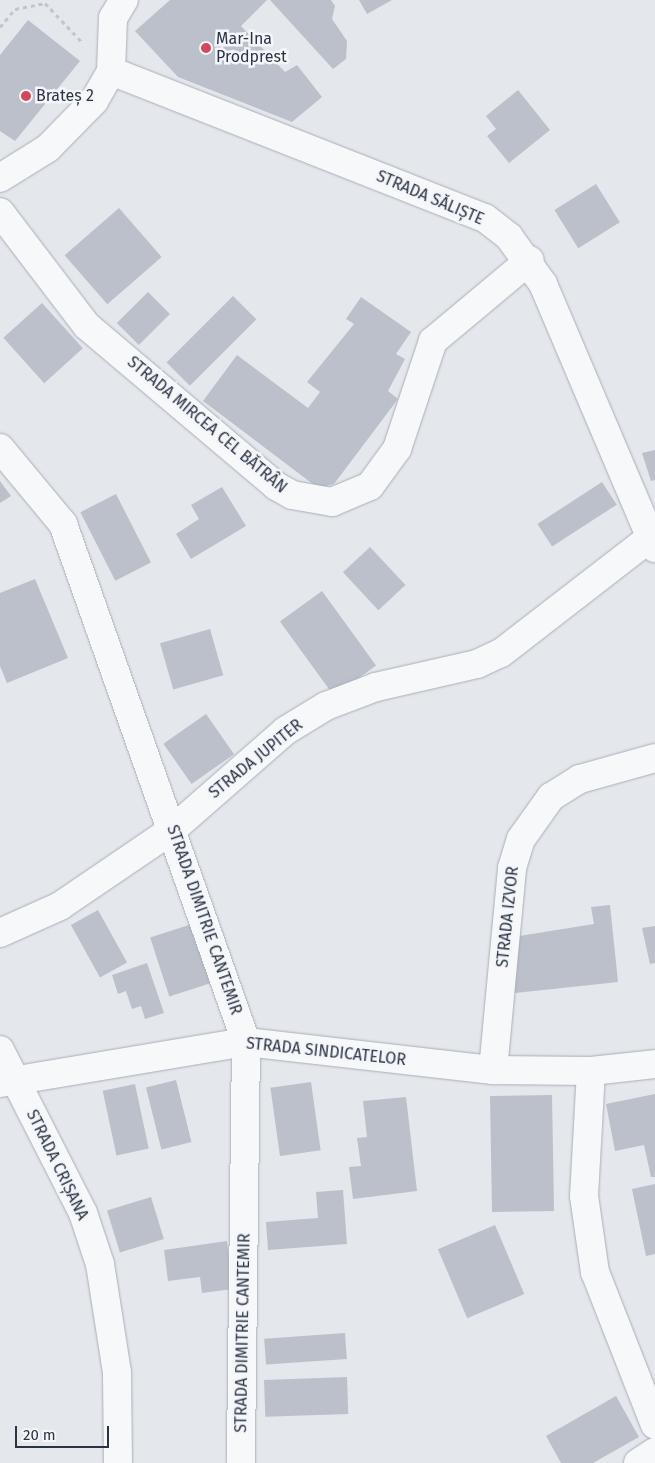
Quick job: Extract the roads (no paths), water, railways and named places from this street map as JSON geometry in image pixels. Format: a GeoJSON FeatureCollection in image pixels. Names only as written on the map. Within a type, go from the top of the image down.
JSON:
{"type":"FeatureCollection","features":[{"type":"Feature","properties":{"kind":"street"},"geometry":{"type":"LineString","coordinates":[[0,178],[48,148],[94,101],[110,72],[113,18],[124,0]]}},
{"type":"Feature","properties":{"kind":"street","name":"STRADA SĂLIȘTE"},"geometry":{"type":"LineString","coordinates":[[110,72],[485,218],[530,260],[653,543]]}},
{"type":"Feature","properties":{"kind":"street","name":"STRADA MIRCEA CEL BĂTRÂN"},"geometry":{"type":"LineString","coordinates":[[0,212],[87,326],[276,486],[292,495],[332,502],[370,486],[397,449],[432,341],[530,260]]}},
{"type":"Feature","properties":{"kind":"street","name":"STRADA DIMITRIE CANTEMIR"},"geometry":{"type":"LineString","coordinates":[[0,448],[63,524],[246,1042],[241,1463]]}},
{"type":"Feature","properties":{"kind":"street","name":"STRADA JUPITER"},"geometry":{"type":"LineString","coordinates":[[0,933],[60,906],[172,830],[294,726],[326,706],[376,687],[460,668],[501,652],[653,543]]}},
{"type":"Feature","properties":{"kind":"street","name":"STRADA IZVOR"},"geometry":{"type":"LineString","coordinates":[[493,1070],[512,868],[521,839],[551,797],[580,779],[655,758]]}},
{"type":"Feature","properties":{"kind":"street","name":"STRADA SINDICATELOR"},"geometry":{"type":"LineString","coordinates":[[7,1081],[246,1042],[493,1070],[591,1071],[655,1064]]}},
{"type":"Feature","properties":{"kind":"street","name":"STRADA CRIȘANA"},"geometry":{"type":"LineString","coordinates":[[0,1050],[7,1081],[83,1213],[100,1264],[117,1372],[118,1463]]}},
{"type":"Feature","properties":{"kind":"street"},"geometry":{"type":"LineString","coordinates":[[591,1071],[584,1196],[596,1272],[655,1425]]}},
{"type":"Feature","properties":{"kind":"street"},"geometry":{"type":"LineString","coordinates":[[638,1463],[655,1452]]}},
{"type":"Feature","properties":{"kind":"place","name":"Mar-Ina Prodprest"},"geometry":{"type":"Point","coordinates":[206,48]}},
{"type":"Feature","properties":{"kind":"place","name":"Brateș 2"},"geometry":{"type":"Point","coordinates":[26,96]}}]}
